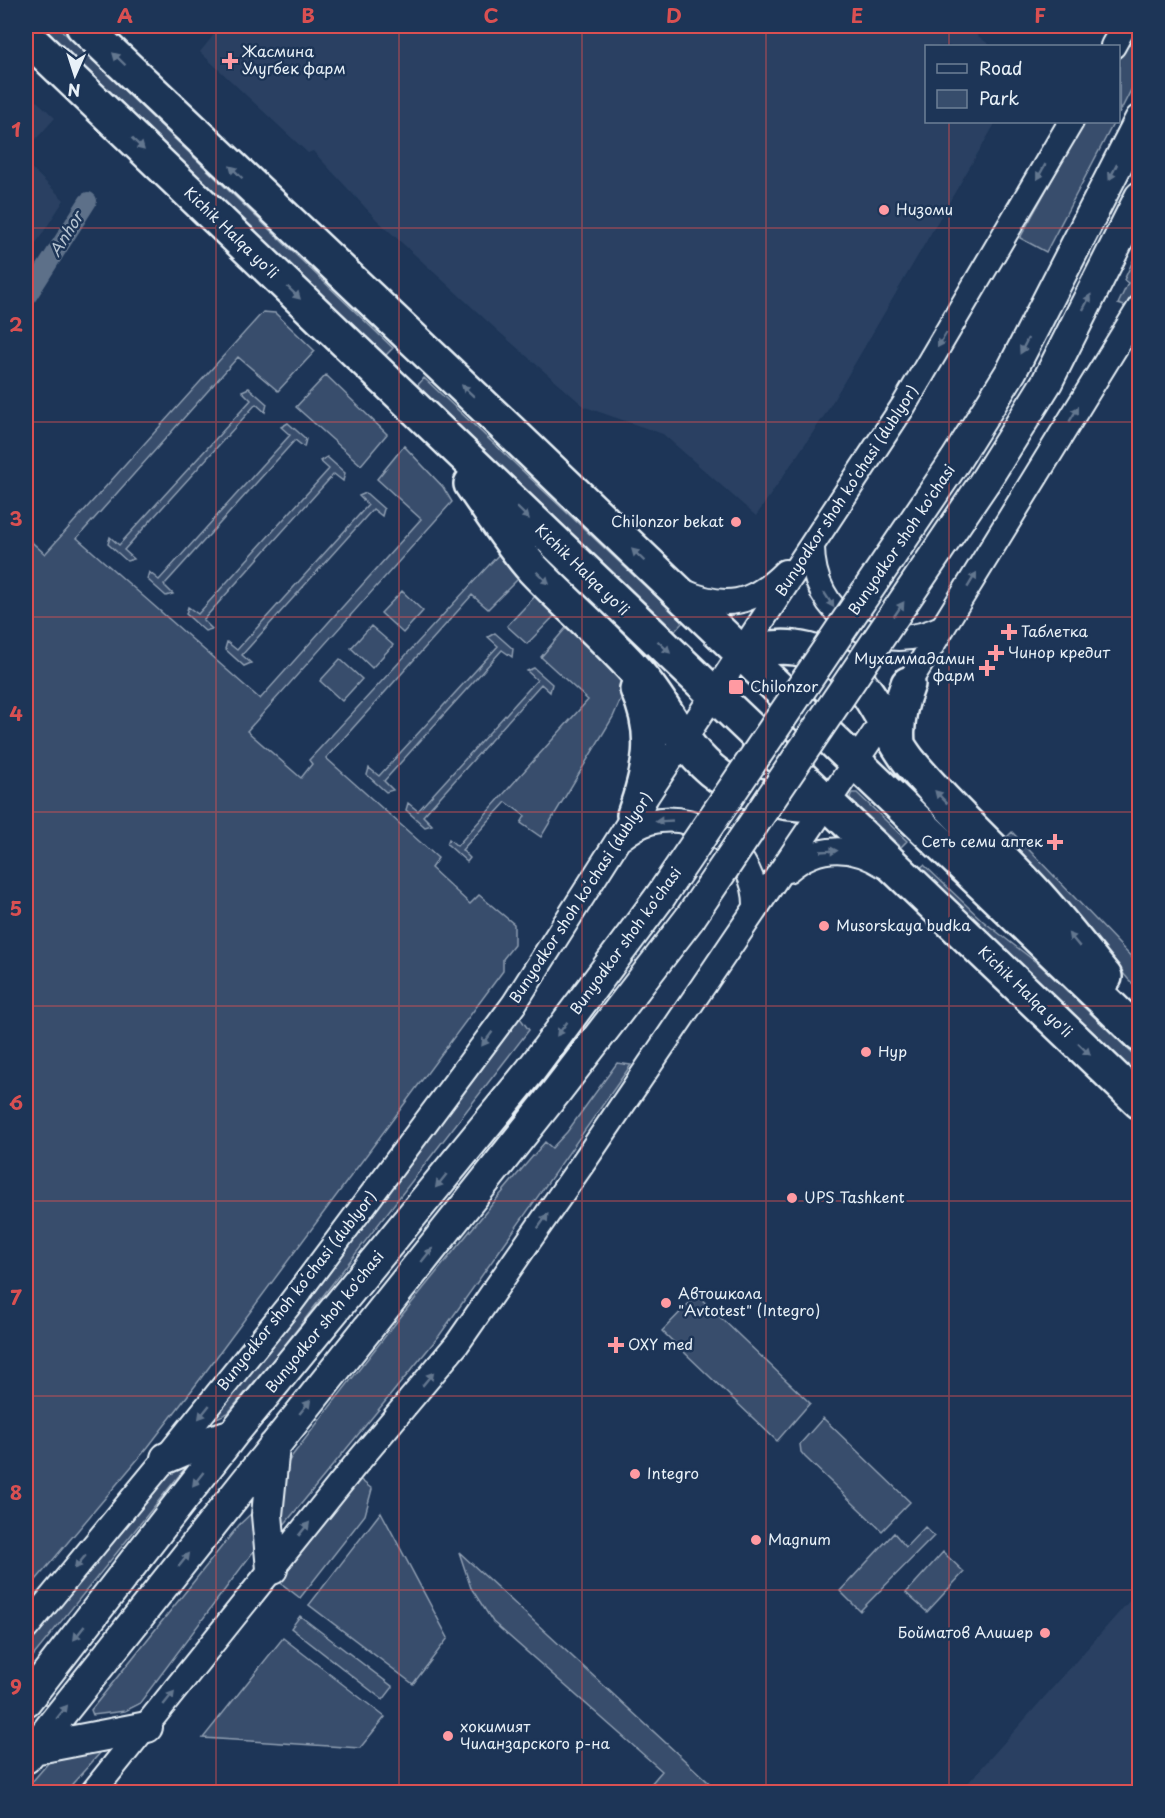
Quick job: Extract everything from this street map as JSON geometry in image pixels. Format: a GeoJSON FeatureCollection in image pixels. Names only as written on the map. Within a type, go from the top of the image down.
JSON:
{"type":"FeatureCollection","features":[{"type":"Feature","properties":{"kind":"highway"},"geometry":{"type":"LineString","coordinates":[[83,26],[510,431],[1140,1035]]}},
{"type":"Feature","properties":{"kind":"highway","name":"Kichik Halqa yo'li"},"geometry":{"type":"LineString","coordinates":[[26,36],[1140,1102]]}},
{"type":"Feature","properties":{"kind":"highway"},"geometry":{"type":"LineString","coordinates":[[373,369],[389,373],[404,368],[410,351],[407,335]]}},
{"type":"Feature","properties":{"kind":"highway"},"geometry":{"type":"LineString","coordinates":[[420,414],[532,568],[642,678],[684,741],[700,760],[719,776],[751,793],[783,803],[828,804]]}},
{"type":"Feature","properties":{"kind":"highway"},"geometry":{"type":"LineString","coordinates":[[741,654],[763,648],[784,646],[799,648],[830,659],[857,679],[907,759],[931,787],[1028,885],[1140,1016]]}},
{"type":"Feature","properties":{"kind":"highway"},"geometry":{"type":"LineString","coordinates":[[618,653],[638,690],[650,726],[647,769],[626,827]]}},
{"type":"Feature","properties":{"kind":"highway"},"geometry":{"type":"LineString","coordinates":[[891,732],[897,728],[898,713],[908,684]]}},
{"type":"Feature","properties":{"kind":"highway"},"geometry":{"type":"LineString","coordinates":[[913,886],[907,864],[916,855],[924,856],[1005,928],[1062,961]]}},
{"type":"Feature","properties":{"kind":"main road","name":"Bunyodkor shoh ko'chasi"},"geometry":{"type":"LineString","coordinates":[[26,1701],[233,1434],[531,1070],[660,897],[955,460],[1012,370],[1140,120]]}},
{"type":"Feature","properties":{"kind":"main road"},"geometry":{"type":"LineString","coordinates":[[29,1753],[556,1092],[690,918],[985,481],[1047,382],[1140,197]]}},
{"type":"Feature","properties":{"kind":"main road"},"geometry":{"type":"LineString","coordinates":[[166,1458],[194,1446],[233,1434]]}},
{"type":"Feature","properties":{"kind":"main road"},"geometry":{"type":"LineString","coordinates":[[272,1569],[267,1515],[274,1446]]}},
{"type":"Feature","properties":{"kind":"main road"},"geometry":{"type":"LineString","coordinates":[[29,1753],[147,1727]]}},
{"type":"Feature","properties":{"kind":"street"},"geometry":{"type":"LineString","coordinates":[[1114,45],[1124,26]]}},
{"type":"Feature","properties":{"kind":"street","name":"Bunyodkor shoh koʻchasi (dublyor)"},"geometry":{"type":"LineString","coordinates":[[26,1628],[290,1304],[514,1004],[626,827],[904,405],[1070,123]]}},
{"type":"Feature","properties":{"kind":"street"},"geometry":{"type":"LineString","coordinates":[[908,684],[1140,307]]}},
{"type":"Feature","properties":{"kind":"street"},"geometry":{"type":"LineString","coordinates":[[668,583],[708,601],[728,603],[746,600],[766,589],[812,545]]}},
{"type":"Feature","properties":{"kind":"street"},"geometry":{"type":"LineString","coordinates":[[812,545],[814,567],[822,589],[835,609],[853,626],[875,635],[896,639],[920,637],[943,627]]}},
{"type":"Feature","properties":{"kind":"street"},"geometry":{"type":"LineString","coordinates":[[93,1792],[356,1464],[457,1344],[856,763],[891,732]]}},
{"type":"Feature","properties":{"kind":"street"},"geometry":{"type":"LineString","coordinates":[[626,827],[663,820],[686,822],[708,830],[728,844],[745,863],[761,901]]}},
{"type":"Feature","properties":{"kind":"street"},"geometry":{"type":"LineString","coordinates":[[761,901],[798,862],[813,853],[830,850],[845,851],[869,858],[882,864],[913,886]]}},
{"type":"Feature","properties":{"kind":"shaded area"},"geometry":{"type":"Polygon","coordinates":[[[221,26],[965,26],[990,45],[925,45],[925,123],[995,123],[824,416],[756,516],[663,434],[585,407],[377,220],[313,151],[308,153],[200,52],[221,26]]]}},
{"type":"Feature","properties":{"kind":"shaded area"},"geometry":{"type":"Polygon","coordinates":[[[26,91],[55,118],[26,150],[26,91]]]}},
{"type":"Feature","properties":{"kind":"shaded area"},"geometry":{"type":"Polygon","coordinates":[[[26,163],[64,200],[26,259],[26,163]]]}},
{"type":"Feature","properties":{"kind":"shaded area"},"geometry":{"type":"Polygon","coordinates":[[[1139,1590],[1139,1792],[960,1792],[1018,1727],[1139,1590]]]}},
{"type":"Feature","properties":{"kind":"green space"},"geometry":{"type":"Polygon","coordinates":[[[42,26],[57,26],[393,348],[385,356],[42,26]]]}},
{"type":"Feature","properties":{"kind":"green space"},"geometry":{"type":"Polygon","coordinates":[[[1139,26],[1139,74],[1120,112],[1120,57],[1139,26]]]}},
{"type":"Feature","properties":{"kind":"green space"},"geometry":{"type":"Polygon","coordinates":[[[1083,123],[1113,123],[1046,252],[1020,238],[1083,123]]]}},
{"type":"Feature","properties":{"kind":"green space"},"geometry":{"type":"Polygon","coordinates":[[[1139,248],[1139,286],[1128,307],[1118,304],[1128,283],[1124,280],[1139,248]]]}},
{"type":"Feature","properties":{"kind":"green space"},"geometry":{"type":"Polygon","coordinates":[[[263,312],[275,313],[315,351],[278,391],[238,357],[77,538],[260,699],[421,519],[377,479],[404,446],[443,487],[452,502],[247,731],[301,778],[312,764],[309,760],[501,552],[522,575],[488,609],[472,595],[326,758],[438,858],[431,868],[470,904],[479,895],[514,924],[514,945],[503,959],[503,971],[198,1382],[148,1447],[26,1592],[26,537],[45,554],[263,312]]]}},
{"type":"Feature","properties":{"kind":"green space"},"geometry":{"type":"Polygon","coordinates":[[[326,375],[387,434],[361,465],[296,407],[326,375]]]}},
{"type":"Feature","properties":{"kind":"green space"},"geometry":{"type":"Polygon","coordinates":[[[424,378],[683,622],[675,631],[417,386],[424,378]]]}},
{"type":"Feature","properties":{"kind":"green space"},"geometry":{"type":"Polygon","coordinates":[[[249,388],[267,404],[265,412],[256,404],[124,550],[134,559],[127,561],[108,544],[110,537],[119,545],[251,400],[242,391],[249,388]]]}},
{"type":"Feature","properties":{"kind":"green space"},"geometry":{"type":"Polygon","coordinates":[[[288,423],[306,439],[304,447],[295,440],[164,585],[173,594],[166,596],[147,579],[149,572],[159,580],[290,435],[281,427],[288,423]]]}},
{"type":"Feature","properties":{"kind":"green space"},"geometry":{"type":"Polygon","coordinates":[[[327,457],[345,473],[343,481],[334,474],[203,620],[212,629],[205,631],[186,614],[188,607],[198,614],[329,469],[320,461],[327,457]]]}},
{"type":"Feature","properties":{"kind":"green space"},"geometry":{"type":"Polygon","coordinates":[[[366,493],[384,509],[382,516],[373,509],[242,655],[251,663],[244,666],[225,649],[227,642],[237,650],[368,505],[359,496],[366,493]]]}},
{"type":"Feature","properties":{"kind":"green space"},"geometry":{"type":"Polygon","coordinates":[[[402,591],[423,611],[403,633],[381,613],[402,591]]]}},
{"type":"Feature","properties":{"kind":"green space"},"geometry":{"type":"Polygon","coordinates":[[[540,591],[559,611],[527,644],[507,626],[540,591]]]}},
{"type":"Feature","properties":{"kind":"green space"},"geometry":{"type":"Polygon","coordinates":[[[571,622],[626,687],[613,717],[541,837],[521,823],[525,816],[506,802],[462,850],[470,858],[467,862],[447,844],[449,839],[457,846],[588,700],[541,657],[571,622]]]}},
{"type":"Feature","properties":{"kind":"green space"},"geometry":{"type":"Polygon","coordinates":[[[371,626],[393,645],[372,668],[351,648],[371,626]]]}},
{"type":"Feature","properties":{"kind":"green space"},"geometry":{"type":"Polygon","coordinates":[[[495,633],[513,649],[512,657],[502,650],[384,781],[393,790],[386,792],[367,775],[369,768],[379,776],[498,646],[488,637],[495,633]]]}},
{"type":"Feature","properties":{"kind":"green space"},"geometry":{"type":"Polygon","coordinates":[[[340,659],[362,679],[342,701],[320,681],[340,659]]]}},
{"type":"Feature","properties":{"kind":"green space"},"geometry":{"type":"Polygon","coordinates":[[[534,668],[552,684],[550,692],[541,684],[423,816],[432,825],[425,827],[406,810],[408,803],[418,811],[537,680],[527,671],[534,668]]]}},
{"type":"Feature","properties":{"kind":"green space"},"geometry":{"type":"Polygon","coordinates":[[[852,793],[857,793],[907,841],[901,847],[851,800],[852,793]]]}},
{"type":"Feature","properties":{"kind":"green space"},"geometry":{"type":"Polygon","coordinates":[[[1012,832],[1139,965],[1139,990],[1008,836],[1012,832]]]}},
{"type":"Feature","properties":{"kind":"green space"},"geometry":{"type":"Polygon","coordinates":[[[924,865],[983,921],[1041,966],[1139,1060],[1139,1077],[920,868],[924,865]]]}},
{"type":"Feature","properties":{"kind":"green space"},"geometry":{"type":"Polygon","coordinates":[[[514,1010],[529,1030],[281,1350],[228,1413],[210,1421],[514,1010]]]}},
{"type":"Feature","properties":{"kind":"green space"},"geometry":{"type":"Polygon","coordinates":[[[617,1063],[631,1065],[439,1336],[283,1526],[279,1527],[280,1476],[292,1456],[480,1219],[545,1142],[552,1148],[567,1132],[617,1063]]]}},
{"type":"Feature","properties":{"kind":"green space"},"geometry":{"type":"Polygon","coordinates":[[[697,1295],[810,1403],[777,1441],[662,1331],[697,1295]]]}},
{"type":"Feature","properties":{"kind":"green space"},"geometry":{"type":"Polygon","coordinates":[[[823,1418],[910,1502],[882,1531],[801,1452],[800,1444],[823,1418]]]}},
{"type":"Feature","properties":{"kind":"green space"},"geometry":{"type":"Polygon","coordinates":[[[190,1462],[26,1665],[26,1646],[166,1469],[190,1462]]]}},
{"type":"Feature","properties":{"kind":"green space"},"geometry":{"type":"Polygon","coordinates":[[[358,1478],[372,1489],[365,1515],[300,1598],[277,1580],[358,1478]]]}},
{"type":"Feature","properties":{"kind":"green space"},"geometry":{"type":"Polygon","coordinates":[[[255,1510],[256,1548],[139,1704],[125,1711],[93,1715],[91,1710],[239,1525],[255,1510]]]}},
{"type":"Feature","properties":{"kind":"green space"},"geometry":{"type":"Polygon","coordinates":[[[381,1512],[448,1638],[413,1684],[309,1605],[381,1512]]]}},
{"type":"Feature","properties":{"kind":"green space"},"geometry":{"type":"Polygon","coordinates":[[[925,1527],[934,1536],[860,1611],[840,1591],[894,1533],[906,1547],[925,1527]]]}},
{"type":"Feature","properties":{"kind":"green space"},"geometry":{"type":"Polygon","coordinates":[[[459,1552],[719,1792],[644,1792],[662,1771],[493,1622],[471,1588],[459,1552]]]}},
{"type":"Feature","properties":{"kind":"green space"},"geometry":{"type":"Polygon","coordinates":[[[943,1552],[964,1572],[927,1612],[906,1593],[943,1552]]]}},
{"type":"Feature","properties":{"kind":"green space"},"geometry":{"type":"Polygon","coordinates":[[[300,1616],[393,1687],[383,1700],[291,1628],[300,1616]]]}},
{"type":"Feature","properties":{"kind":"green space"},"geometry":{"type":"Polygon","coordinates":[[[283,1638],[385,1717],[360,1748],[203,1738],[283,1638]]]}},
{"type":"Feature","properties":{"kind":"green space"},"geometry":{"type":"Polygon","coordinates":[[[110,1742],[65,1792],[26,1792],[26,1789],[55,1755],[110,1742]]]}},
{"type":"Feature","properties":{"kind":"waterway","name":"Anhor"},"geometry":{"type":"LineString","coordinates":[[26,299],[88,201]]}},
{"type":"Feature","properties":{"kind":"place","name":"Жасмина Улугбек фарм"},"geometry":{"type":"Point","coordinates":[230,61]}},
{"type":"Feature","properties":{"kind":"place","name":"Низоми"},"geometry":{"type":"Point","coordinates":[884,210]}},
{"type":"Feature","properties":{"kind":"place","name":"Chilonzor bekat"},"geometry":{"type":"Point","coordinates":[736,522]}},
{"type":"Feature","properties":{"kind":"place","name":"Таблетка"},"geometry":{"type":"Point","coordinates":[1009,632]}},
{"type":"Feature","properties":{"kind":"place","name":"Чинор кредит"},"geometry":{"type":"Point","coordinates":[996,653]}},
{"type":"Feature","properties":{"kind":"place","name":"Мухаммадамин фарм"},"geometry":{"type":"Point","coordinates":[987,668]}},
{"type":"Feature","properties":{"kind":"place","name":"Chilonzor"},"geometry":{"type":"Point","coordinates":[736,687]}},
{"type":"Feature","properties":{"kind":"place","name":"Сеть семи аптек"},"geometry":{"type":"Point","coordinates":[1055,842]}},
{"type":"Feature","properties":{"kind":"place","name":"Musorskaya budka"},"geometry":{"type":"Point","coordinates":[824,926]}},
{"type":"Feature","properties":{"kind":"place","name":"Нур"},"geometry":{"type":"Point","coordinates":[866,1052]}},
{"type":"Feature","properties":{"kind":"place","name":"UPS Tashkent"},"geometry":{"type":"Point","coordinates":[792,1198]}},
{"type":"Feature","properties":{"kind":"place","name":"Автошкола \"Avtotest\" (Integro)"},"geometry":{"type":"Point","coordinates":[666,1303]}},
{"type":"Feature","properties":{"kind":"place","name":"OXY med"},"geometry":{"type":"Point","coordinates":[616,1345]}},
{"type":"Feature","properties":{"kind":"place","name":"Integro"},"geometry":{"type":"Point","coordinates":[635,1474]}},
{"type":"Feature","properties":{"kind":"place","name":"Magnum"},"geometry":{"type":"Point","coordinates":[756,1540]}},
{"type":"Feature","properties":{"kind":"place","name":"Бойматов Алишер"},"geometry":{"type":"Point","coordinates":[1045,1633]}},
{"type":"Feature","properties":{"kind":"place","name":"хокимият Чиланзарского р-на"},"geometry":{"type":"Point","coordinates":[448,1736]}}]}
